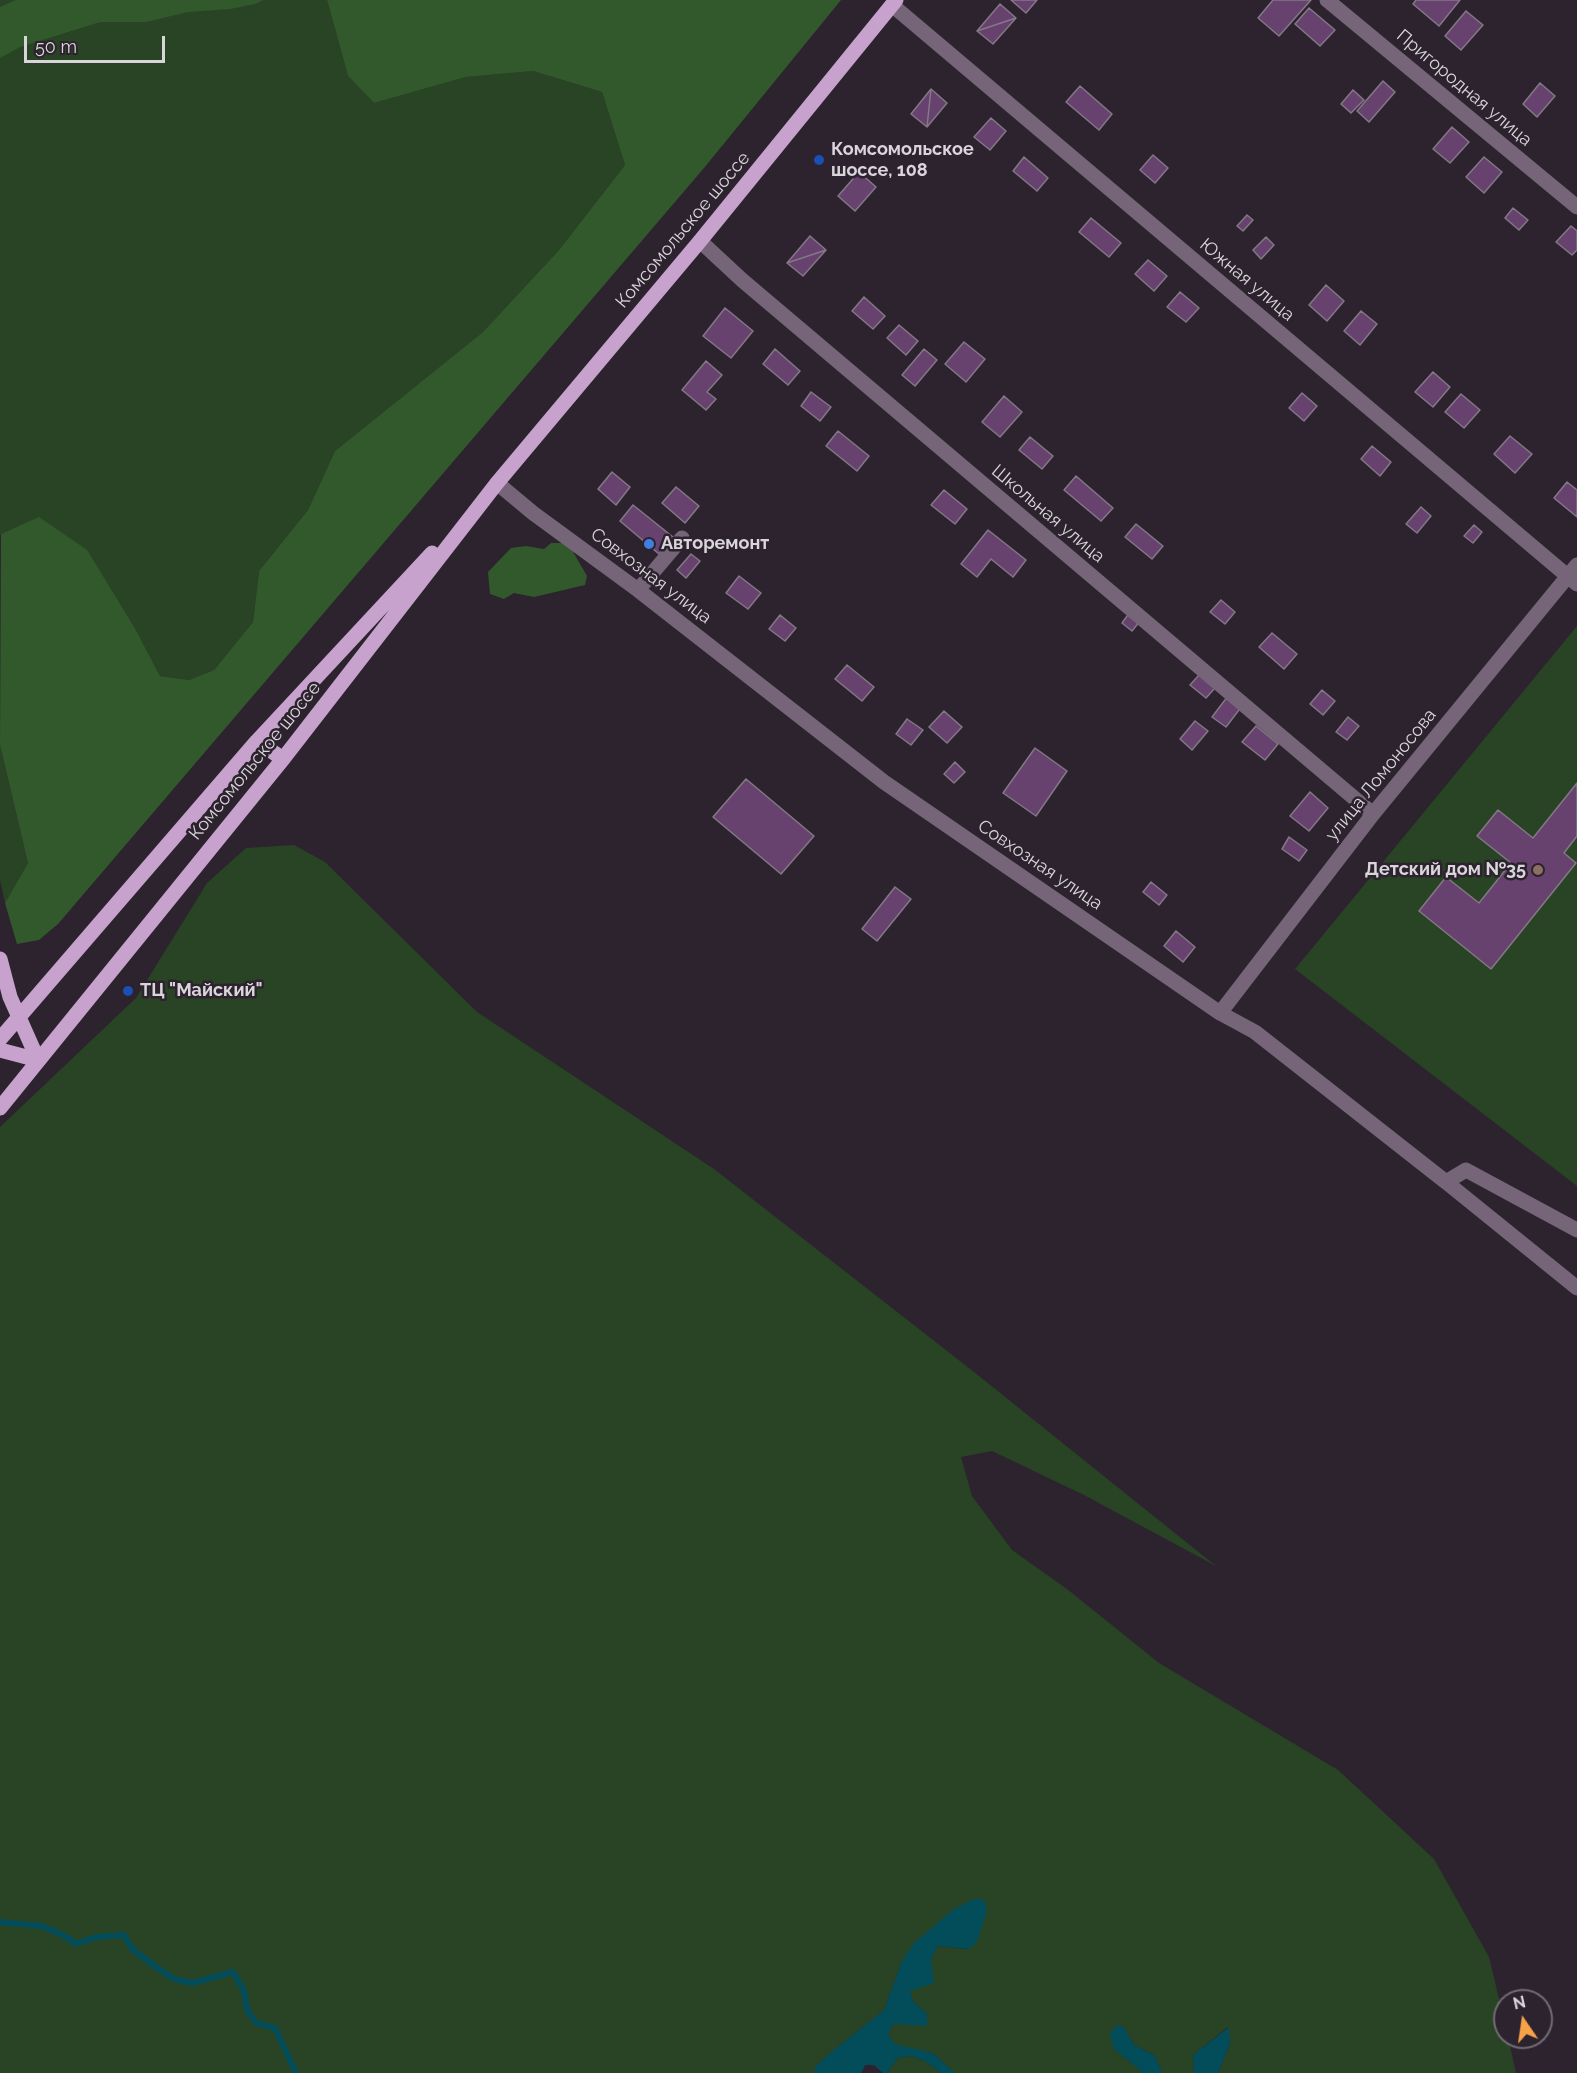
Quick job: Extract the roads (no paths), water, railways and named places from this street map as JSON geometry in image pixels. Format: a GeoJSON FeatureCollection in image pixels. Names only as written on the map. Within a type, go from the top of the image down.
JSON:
{"type":"FeatureCollection","features":[{"type":"Feature","properties":{"kind":"main road","name":"Комсомольское шоссе"},"geometry":{"type":"LineString","coordinates":[[0,1108],[283,759],[497,483],[700,241],[894,3]]}},
{"type":"Feature","properties":{"kind":"main road","name":"Комсомольское шоссе"},"geometry":{"type":"LineString","coordinates":[[0,1039],[257,741],[497,483]]}},
{"type":"Feature","properties":{"kind":"main road"},"geometry":{"type":"LineString","coordinates":[[257,741],[283,759]]}},
{"type":"Feature","properties":{"kind":"main road"},"geometry":{"type":"LineString","coordinates":[[0,959],[10,996],[38,1060]]}},
{"type":"Feature","properties":{"kind":"main road"},"geometry":{"type":"LineString","coordinates":[[0,1050],[38,1060]]}},
{"type":"Feature","properties":{"kind":"street","name":"Пригородная улица"},"geometry":{"type":"LineString","coordinates":[[1327,0],[1577,207]]}},
{"type":"Feature","properties":{"kind":"street","name":"Южная улица"},"geometry":{"type":"LineString","coordinates":[[894,3],[1574,575]]}},
{"type":"Feature","properties":{"kind":"street","name":"Школьная улица"},"geometry":{"type":"LineString","coordinates":[[700,241],[752,288],[1373,814]]}},
{"type":"Feature","properties":{"kind":"street","name":"Совхозная улица"},"geometry":{"type":"LineString","coordinates":[[497,483],[884,782],[1220,1012],[1255,1032],[1577,1288]]}},
{"type":"Feature","properties":{"kind":"street"},"geometry":{"type":"LineString","coordinates":[[638,590],[682,538]]}},
{"type":"Feature","properties":{"kind":"street","name":"улица Ломоносова"},"geometry":{"type":"LineString","coordinates":[[1220,1012],[1373,814],[1574,575]]}},
{"type":"Feature","properties":{"kind":"street"},"geometry":{"type":"LineString","coordinates":[[1446,1182],[1466,1170],[1577,1230]]}},
{"type":"Feature","properties":{"kind":"water"},"geometry":{"type":"Polygon","coordinates":[[[976,1898],[985,1901],[987,1911],[977,1942],[969,1949],[937,1946],[931,1960],[934,1983],[910,1991],[913,2001],[927,2014],[927,2026],[893,2024],[888,2034],[895,2044],[933,2053],[955,2073],[941,2073],[925,2061],[911,2056],[898,2058],[887,2073],[883,2073],[874,2065],[865,2065],[861,2073],[815,2073],[815,2067],[829,2054],[884,2010],[902,1961],[914,1943],[954,1909],[976,1898]]]}},
{"type":"Feature","properties":{"kind":"water"},"geometry":{"type":"Polygon","coordinates":[[[1116,2025],[1124,2027],[1133,2044],[1155,2056],[1162,2073],[1141,2073],[1114,2049],[1110,2035],[1116,2025]]]}},
{"type":"Feature","properties":{"kind":"water"},"geometry":{"type":"Polygon","coordinates":[[[1229,2027],[1230,2044],[1218,2073],[1194,2073],[1193,2055],[1229,2027]]]}},
{"type":"Feature","properties":{"kind":"waterway"},"geometry":{"type":"LineString","coordinates":[[0,1922],[42,1926],[65,1936],[76,1944],[96,1937],[124,1935],[132,1949],[156,1967],[174,1979],[192,1983],[233,1972],[244,1991],[247,2010],[256,2023],[275,2028],[296,2073]]}},
{"type":"Feature","properties":{"kind":"place","name":"Комсомольское шоссе, 108"},"geometry":{"type":"Point","coordinates":[819,160]}},
{"type":"Feature","properties":{"kind":"place","name":"Авторемонт"},"geometry":{"type":"Point","coordinates":[649,544]}},
{"type":"Feature","properties":{"kind":"place","name":"Детский дом №35"},"geometry":{"type":"Point","coordinates":[1538,870]}},
{"type":"Feature","properties":{"kind":"place","name":"ТЦ \"Майский\""},"geometry":{"type":"Point","coordinates":[128,991]}}]}
